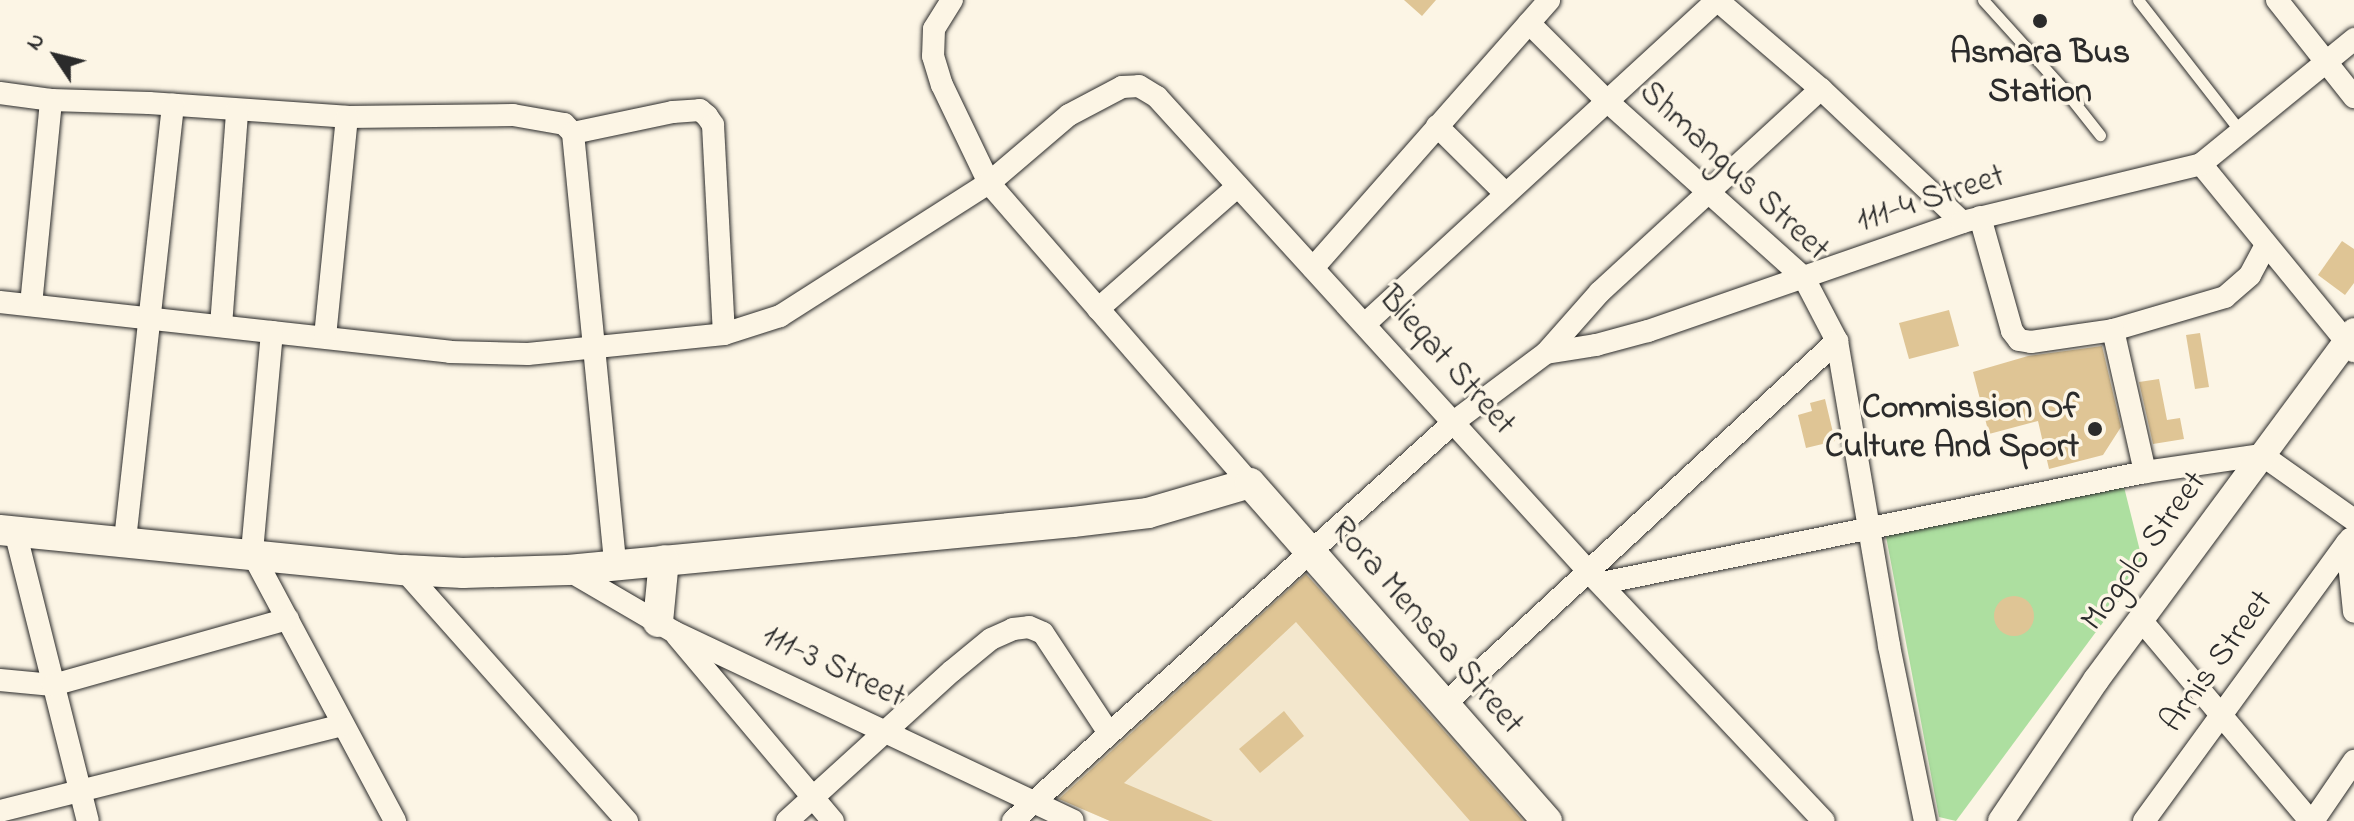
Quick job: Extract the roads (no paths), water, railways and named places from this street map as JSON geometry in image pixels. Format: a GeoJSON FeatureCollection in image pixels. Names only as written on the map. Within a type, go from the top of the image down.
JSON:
{"type":"FeatureCollection","features":[{"type":"Feature","properties":{"kind":"main road","name":"Rora Mensaa Street"},"geometry":{"type":"LineString","coordinates":[[1250,483],[1547,821]]}},
{"type":"Feature","properties":{"kind":"main road"},"geometry":{"type":"LineString","coordinates":[[7,530],[404,570],[463,573],[568,570],[1148,513],[1250,483]]}},
{"type":"Feature","properties":{"kind":"main road"},"geometry":{"type":"LineString","coordinates":[[664,560],[666,627]]}},
{"type":"Feature","properties":{"kind":"street"},"geometry":{"type":"LineString","coordinates":[[952,0],[934,29],[933,56],[942,85],[989,183],[1250,483]]}},
{"type":"Feature","properties":{"kind":"street"},"geometry":{"type":"LineString","coordinates":[[1313,268],[1549,0]]}},
{"type":"Feature","properties":{"kind":"street"},"geometry":{"type":"LineString","coordinates":[[1366,323],[1717,0],[1971,219],[2012,331],[2019,340],[2031,342],[2113,330],[2225,297],[2250,275],[2266,245]]}},
{"type":"Feature","properties":{"kind":"street"},"geometry":{"type":"LineString","coordinates":[[2277,0],[2354,97]]}},
{"type":"Feature","properties":{"kind":"street","name":"Shmangus Street"},"geometry":{"type":"LineString","coordinates":[[1529,23],[1608,102],[1804,278],[1837,341],[1925,821]]}},
{"type":"Feature","properties":{"kind":"street"},"geometry":{"type":"LineString","coordinates":[[2351,342],[2266,245],[2201,164],[2354,39]]}},
{"type":"Feature","properties":{"kind":"street","name":"Blieqat Street"},"geometry":{"type":"LineString","coordinates":[[989,183],[1069,115],[1122,87],[1139,86],[1157,97],[1595,578],[1824,821]]}},
{"type":"Feature","properties":{"kind":"street"},"geometry":{"type":"LineString","coordinates":[[1026,814],[1109,733],[1455,421],[1546,353],[1600,292],[1821,89]]}},
{"type":"Feature","properties":{"kind":"street"},"geometry":{"type":"LineString","coordinates":[[0,93],[51,100],[347,117],[513,115],[555,120],[573,133],[673,112],[700,110],[713,125],[724,334]]}},
{"type":"Feature","properties":{"kind":"street"},"geometry":{"type":"LineString","coordinates":[[31,305],[51,100]]}},
{"type":"Feature","properties":{"kind":"street"},"geometry":{"type":"LineString","coordinates":[[125,540],[173,105]]}},
{"type":"Feature","properties":{"kind":"street"},"geometry":{"type":"LineString","coordinates":[[221,326],[237,111]]}},
{"type":"Feature","properties":{"kind":"street"},"geometry":{"type":"LineString","coordinates":[[325,337],[347,117]]}},
{"type":"Feature","properties":{"kind":"street"},"geometry":{"type":"LineString","coordinates":[[1437,126],[1506,194]]}},
{"type":"Feature","properties":{"kind":"street"},"geometry":{"type":"LineString","coordinates":[[573,133],[615,564]]}},
{"type":"Feature","properties":{"kind":"street","name":"111-4 Street"},"geometry":{"type":"LineString","coordinates":[[1546,353],[1596,345],[1648,331],[1971,219],[2201,164]]}},
{"type":"Feature","properties":{"kind":"street"},"geometry":{"type":"LineString","coordinates":[[0,302],[450,352],[528,354],[724,334],[780,316],[989,183]]}},
{"type":"Feature","properties":{"kind":"street"},"geometry":{"type":"LineString","coordinates":[[1098,309],[1238,186]]}},
{"type":"Feature","properties":{"kind":"street"},"geometry":{"type":"LineString","coordinates":[[2113,330],[2145,472]]}},
{"type":"Feature","properties":{"kind":"street"},"geometry":{"type":"LineString","coordinates":[[272,332],[252,553],[389,820]]}},
{"type":"Feature","properties":{"kind":"street"},"geometry":{"type":"LineString","coordinates":[[1444,705],[1595,578],[1837,341]]}},
{"type":"Feature","properties":{"kind":"street","name":"Mogolo Street"},"geometry":{"type":"LineString","coordinates":[[2001,821],[2141,620],[2262,455],[2351,342]]}},
{"type":"Feature","properties":{"kind":"street"},"geometry":{"type":"LineString","coordinates":[[1595,578],[1869,528],[2145,472],[2262,455],[2354,520]]}},
{"type":"Feature","properties":{"kind":"street"},"geometry":{"type":"LineString","coordinates":[[7,530],[82,789],[88,821]]}},
{"type":"Feature","properties":{"kind":"street"},"geometry":{"type":"LineString","coordinates":[[2350,538],[2354,612]]}},
{"type":"Feature","properties":{"kind":"street","name":"Arnis Street"},"geometry":{"type":"LineString","coordinates":[[2144,821],[2350,538]]}},
{"type":"Feature","properties":{"kind":"street"},"geometry":{"type":"LineString","coordinates":[[404,570],[623,820]]}},
{"type":"Feature","properties":{"kind":"street","name":"111-3 Street"},"geometry":{"type":"LineString","coordinates":[[568,570],[666,627],[888,731],[1026,814],[1073,821]]}},
{"type":"Feature","properties":{"kind":"street"},"geometry":{"type":"LineString","coordinates":[[0,680],[53,685],[288,619]]}},
{"type":"Feature","properties":{"kind":"street"},"geometry":{"type":"LineString","coordinates":[[2141,620],[2312,821],[2354,761]]}},
{"type":"Feature","properties":{"kind":"street"},"geometry":{"type":"LineString","coordinates":[[666,627],[833,821]]}},
{"type":"Feature","properties":{"kind":"street"},"geometry":{"type":"LineString","coordinates":[[787,821],[991,639],[1013,629],[1029,627],[1043,633],[1109,733]]}},
{"type":"Feature","properties":{"kind":"street"},"geometry":{"type":"LineString","coordinates":[[0,811],[342,725]]}},
{"type":"Feature","properties":{"kind":"lane"},"geometry":{"type":"LineString","coordinates":[[1983,0],[2100,135]]}},
{"type":"Feature","properties":{"kind":"lane"},"geometry":{"type":"LineString","coordinates":[[2138,0],[2240,131]]}},
{"type":"Feature","properties":{"kind":"place","name":"Asmara Bus Station"},"geometry":{"type":"Point","coordinates":[2040,21]}},
{"type":"Feature","properties":{"kind":"place","name":"Commission Of Culture And Sport"},"geometry":{"type":"Point","coordinates":[2095,429]}}]}
